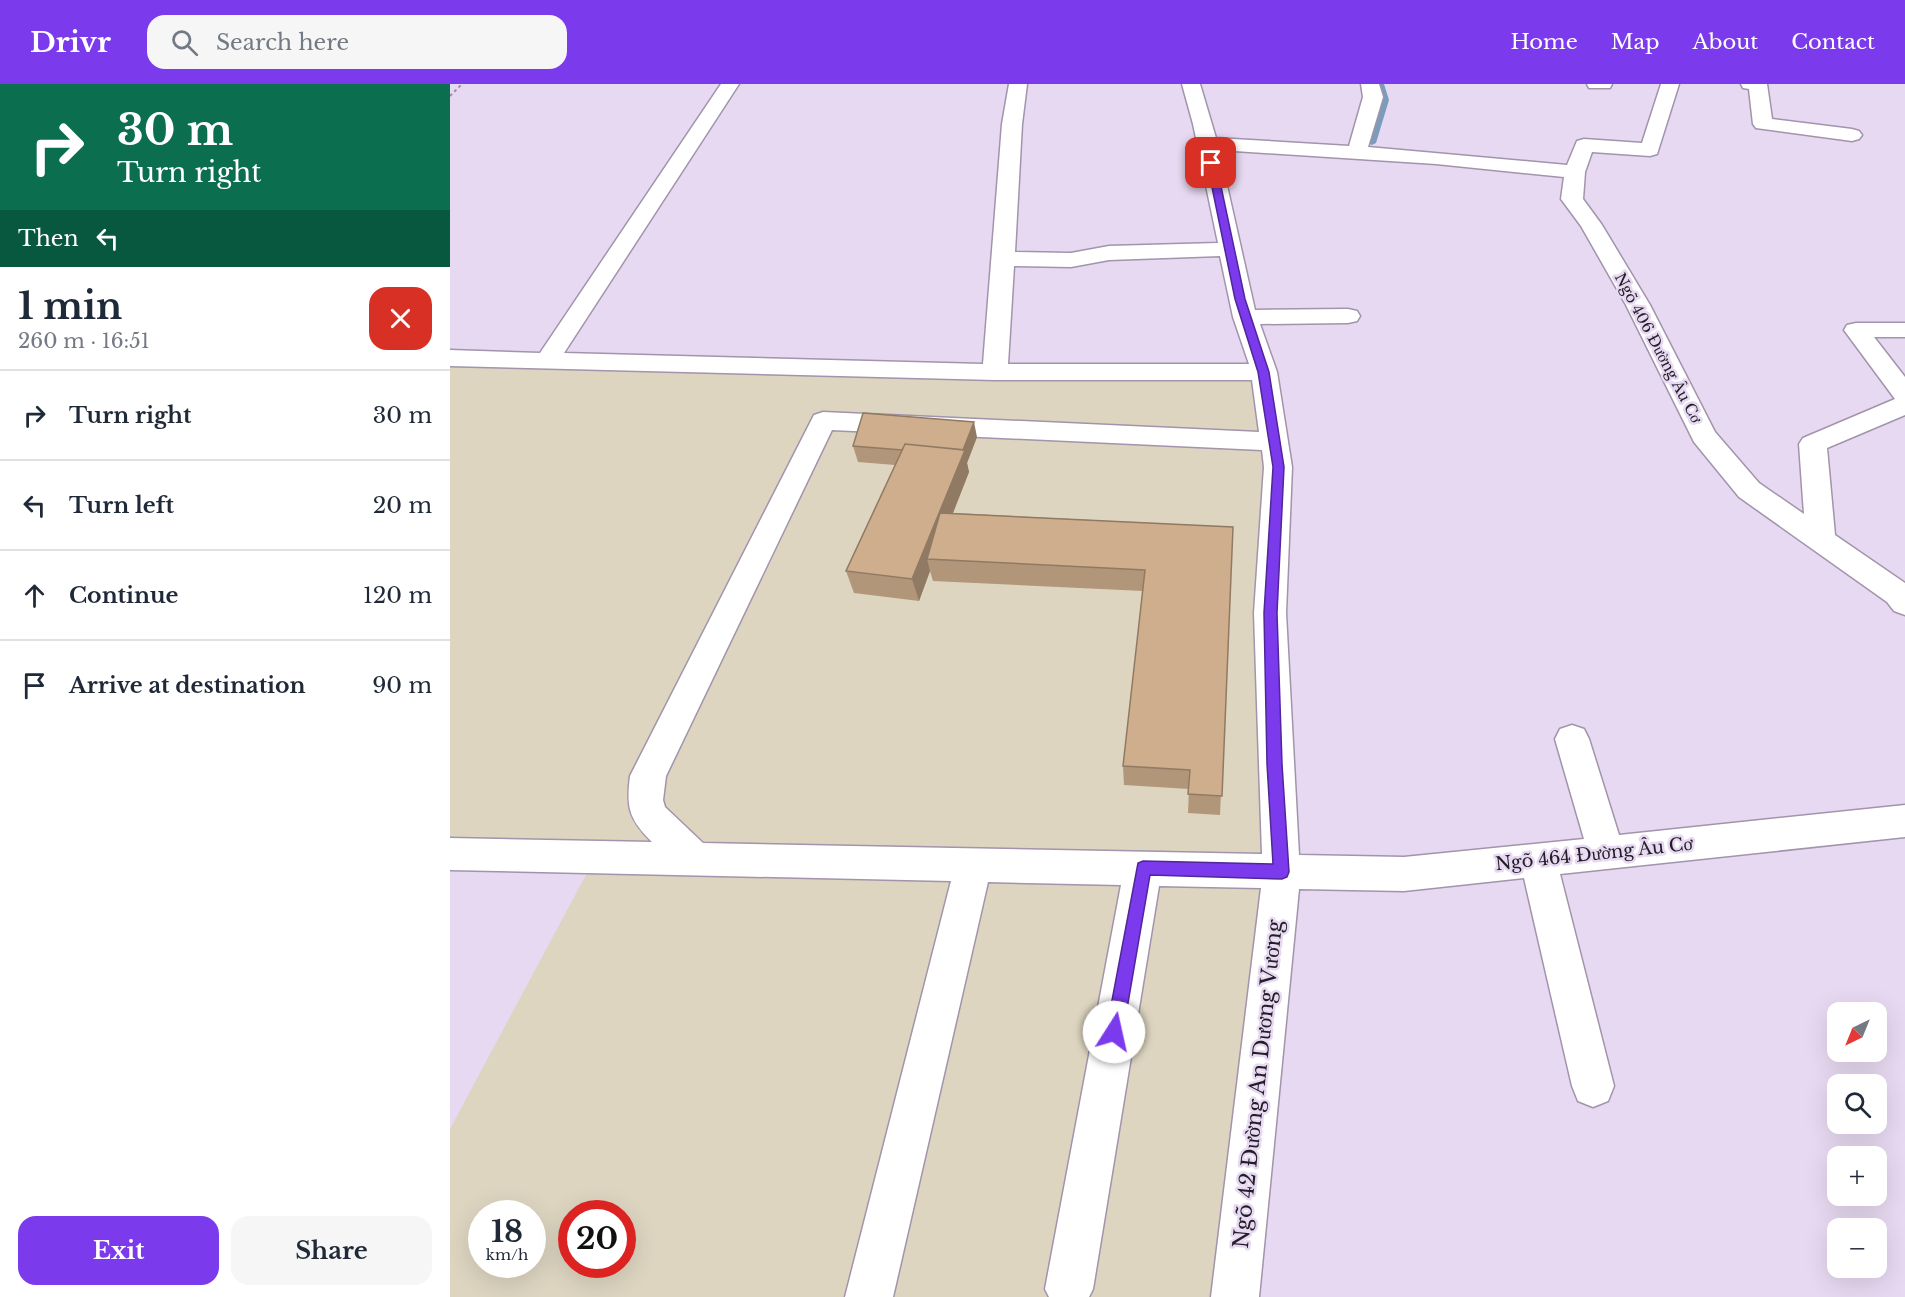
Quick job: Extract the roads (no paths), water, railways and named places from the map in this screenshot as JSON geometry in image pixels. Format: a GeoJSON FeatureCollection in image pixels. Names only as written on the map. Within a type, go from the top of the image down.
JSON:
{"type":"FeatureCollection","features":[{"type":"Feature","properties":{"kind":"street"},"geometry":{"type":"LineString","coordinates":[[548,359],[730,84]]}},
{"type":"Feature","properties":{"kind":"street"},"geometry":{"type":"LineString","coordinates":[[995,372],[1012,124],[1018,84]]}},
{"type":"Feature","properties":{"kind":"street","name":"Ngõ 42 Đường An Dương Vương"},"geometry":{"type":"LineString","coordinates":[[1191,84],[1207,142],[1245,317],[1264,372],[1278,467],[1270,613],[1275,764],[1282,872],[1235,1297]]}},
{"type":"Feature","properties":{"kind":"street"},"geometry":{"type":"LineString","coordinates":[[1357,152],[1373,97],[1370,84]]}},
{"type":"Feature","properties":{"kind":"street"},"geometry":{"type":"LineString","coordinates":[[1596,84],[1602,84]]}},
{"type":"Feature","properties":{"kind":"street","name":"Ngõ 406 Đường Âu Cơ"},"geometry":{"type":"LineString","coordinates":[[1670,84],[1650,150],[1584,145],[1575,172],[1572,199],[1591,225],[1638,305],[1704,436],[1749,490],[1898,594],[1905,603]]}},
{"type":"Feature","properties":{"kind":"street"},"geometry":{"type":"LineString","coordinates":[[1757,84],[1763,124],[1852,135]]}},
{"type":"Feature","properties":{"kind":"street"},"geometry":{"type":"LineString","coordinates":[[1207,142],[1357,152],[1575,172]]}},
{"type":"Feature","properties":{"kind":"street"},"geometry":{"type":"LineString","coordinates":[[1003,259],[1071,260],[1109,253],[1229,249]]}},
{"type":"Feature","properties":{"kind":"street"},"geometry":{"type":"LineString","coordinates":[[1245,317],[1348,316]]}},
{"type":"Feature","properties":{"kind":"street"},"geometry":{"type":"LineString","coordinates":[[1905,330],[1856,330],[1905,395]]}},
{"type":"Feature","properties":{"kind":"street"},"geometry":{"type":"LineString","coordinates":[[450,358],[995,372],[1264,372]]}},
{"type":"Feature","properties":{"kind":"street"},"geometry":{"type":"LineString","coordinates":[[1821,540],[1813,444],[1905,405]]}},
{"type":"Feature","properties":{"kind":"street"},"geometry":{"type":"LineString","coordinates":[[695,859],[649,815],[645,800],[648,776],[823,421],[1273,442]]}},
{"type":"Feature","properties":{"kind":"street"},"geometry":{"type":"LineString","coordinates":[[1572,739],[1606,852]]}},
{"type":"Feature","properties":{"kind":"street","name":"Ngõ 464 Đường Âu Cơ"},"geometry":{"type":"LineString","coordinates":[[450,854],[1404,874],[1905,821]]}},
{"type":"Feature","properties":{"kind":"street"},"geometry":{"type":"LineString","coordinates":[[1538,860],[1593,1086]]}},
{"type":"Feature","properties":{"kind":"street"},"geometry":{"type":"LineString","coordinates":[[870,1297],[974,864]]}},
{"type":"Feature","properties":{"kind":"street"},"geometry":{"type":"LineString","coordinates":[[1070,1289],[1143,868]]}},
{"type":"Feature","properties":{"kind":"waterway"},"geometry":{"type":"LineString","coordinates":[[1372,143],[1386,100],[1381,84]]}}]}
